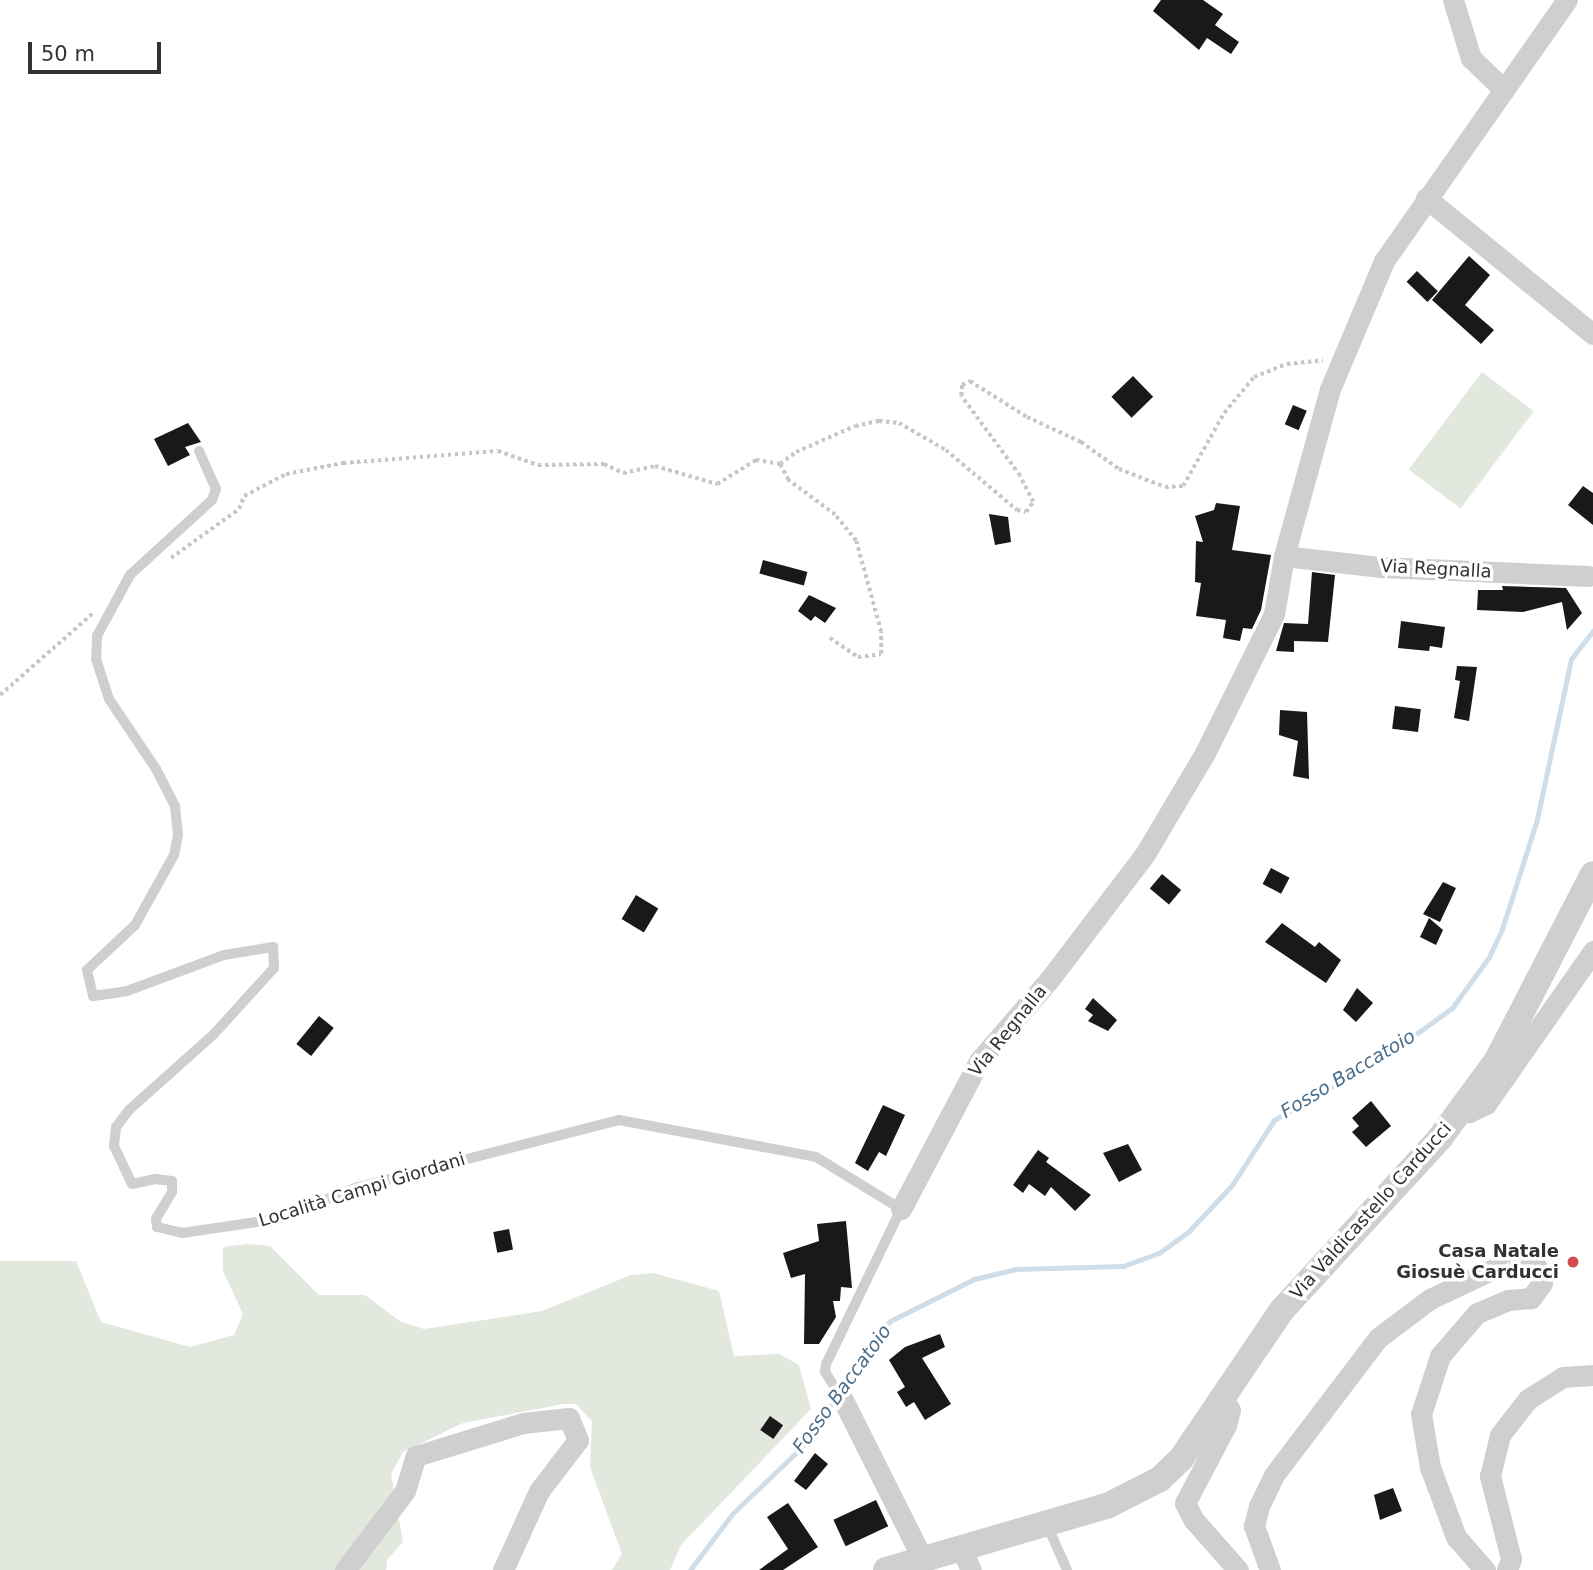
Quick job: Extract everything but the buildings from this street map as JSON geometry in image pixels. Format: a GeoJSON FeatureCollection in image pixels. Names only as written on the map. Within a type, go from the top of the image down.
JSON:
{"type":"FeatureCollection","features":[{"type":"Feature","properties":{"kind":"street"},"geometry":{"type":"LineString","coordinates":[[1453,0],[1471,58],[1504,90]]}},
{"type":"Feature","properties":{"kind":"street","name":"Via Regnalla"},"geometry":{"type":"LineString","coordinates":[[901,1209],[978,1061],[1049,980],[1145,854],[1205,753],[1274,614],[1284,555],[1330,388],[1384,261],[1567,0]]}},
{"type":"Feature","properties":{"kind":"street"},"geometry":{"type":"LineString","coordinates":[[1426,198],[1593,334]]}},
{"type":"Feature","properties":{"kind":"street","name":"Via Regnalla"},"geometry":{"type":"LineString","coordinates":[[1284,555],[1381,567],[1588,576]]}},
{"type":"Feature","properties":{"kind":"street","name":"Via Valdicastello Carducci"},"geometry":{"type":"LineString","coordinates":[[886,1570],[921,1556],[966,1558],[1047,1525],[1107,1506],[1160,1479],[1181,1459],[1282,1310],[1356,1233],[1461,1110],[1497,1060],[1593,874]]}},
{"type":"Feature","properties":{"kind":"street"},"geometry":{"type":"LineString","coordinates":[[1461,1110],[1469,1112],[1486,1104],[1593,951]]}},
{"type":"Feature","properties":{"kind":"street"},"geometry":{"type":"LineString","coordinates":[[1270,1570],[1254,1526],[1259,1506],[1297,1443],[1378,1338],[1430,1299],[1502,1265],[1536,1266],[1542,1283],[1531,1298],[1508,1300],[1477,1313],[1440,1356],[1421,1414],[1430,1467],[1456,1537],[1485,1570]]}},
{"type":"Feature","properties":{"kind":"street"},"geometry":{"type":"LineString","coordinates":[[1507,1570],[1511,1559],[1490,1476],[1500,1435],[1528,1398],[1563,1377],[1593,1375]]}},
{"type":"Feature","properties":{"kind":"street"},"geometry":{"type":"LineString","coordinates":[[1222,1397],[1230,1410],[1226,1425],[1185,1503],[1193,1519],[1238,1570]]}},
{"type":"Feature","properties":{"kind":"street","name":"Via Regnalla"},"geometry":{"type":"LineString","coordinates":[[844,1400],[921,1556]]}},
{"type":"Feature","properties":{"kind":"street"},"geometry":{"type":"LineString","coordinates":[[345,1570],[405,1490],[416,1455],[523,1423],[569,1418],[578,1440],[539,1491],[503,1570]]}},
{"type":"Feature","properties":{"kind":"lane","name":"Località Campi Giordani"},"geometry":{"type":"LineString","coordinates":[[199,451],[216,489],[212,500],[130,575],[103,618],[96,659],[108,699],[156,768],[175,807],[178,835],[160,886],[135,925],[87,970],[93,996],[127,990],[224,955],[273,947],[274,968],[214,1034],[129,1110],[116,1127],[114,1146],[132,1185],[156,1179],[172,1181],[172,1192],[156,1219],[158,1227],[182,1233],[277,1219],[358,1187],[619,1120],[816,1157],[901,1209]]}},
{"type":"Feature","properties":{"kind":"lane","name":"Via Regnalla"},"geometry":{"type":"LineString","coordinates":[[844,1400],[831,1382],[826,1364],[901,1209]]}},
{"type":"Feature","properties":{"kind":"lane"},"geometry":{"type":"LineString","coordinates":[[1047,1525],[1067,1570]]}},
{"type":"Feature","properties":{"kind":"path"},"geometry":{"type":"LineString","coordinates":[[168,560],[239,509],[244,496],[286,474],[343,463],[498,451],[538,465],[604,464],[622,473],[655,466],[717,484],[756,460],[780,464],[796,452],[855,426],[878,421],[899,423],[946,450],[1017,510],[1026,512],[1033,499],[1020,476],[961,396],[961,387],[970,381],[1027,417],[1081,442],[1119,469],[1165,486],[1183,486],[1224,413],[1254,377],[1287,365],[1328,360],[1349,342]]}},
{"type":"Feature","properties":{"kind":"path"},"geometry":{"type":"LineString","coordinates":[[780,464],[788,480],[835,515],[856,541],[866,566],[881,632],[881,654],[858,657],[830,638]]}},
{"type":"Feature","properties":{"kind":"path"},"geometry":{"type":"LineString","coordinates":[[0,695],[119,593]]}},
{"type":"Feature","properties":{"kind":"shaded area"},"geometry":{"type":"Polygon","coordinates":[[[1482,372],[1534,411],[1460,509],[1409,469],[1482,372]]]}},
{"type":"Feature","properties":{"kind":"shaded area"},"geometry":{"type":"Polygon","coordinates":[[[247,1244],[270,1246],[319,1295],[365,1295],[401,1322],[424,1329],[542,1311],[631,1275],[653,1273],[719,1291],[734,1356],[779,1354],[799,1365],[811,1409],[681,1545],[670,1570],[612,1570],[622,1554],[590,1467],[592,1421],[576,1404],[564,1404],[463,1423],[403,1452],[391,1474],[403,1542],[387,1560],[386,1570],[0,1570],[0,1261],[76,1261],[101,1322],[190,1347],[234,1335],[243,1314],[223,1271],[223,1247],[247,1244]]]}},
{"type":"Feature","properties":{"kind":"waterway","name":"Fosso Baccatoio"},"geometry":{"type":"LineString","coordinates":[[690,1570],[733,1513],[801,1448],[890,1321],[974,1279],[1016,1269],[1123,1266],[1159,1253],[1189,1231],[1232,1185],[1274,1120],[1387,1055],[1452,1008],[1489,957],[1502,929],[1537,819],[1571,659],[1593,631]]}},
{"type":"Feature","properties":{"kind":"place","name":"Casa Natale Giosuè Carducci"},"geometry":{"type":"Point","coordinates":[1573,1262]}}]}
